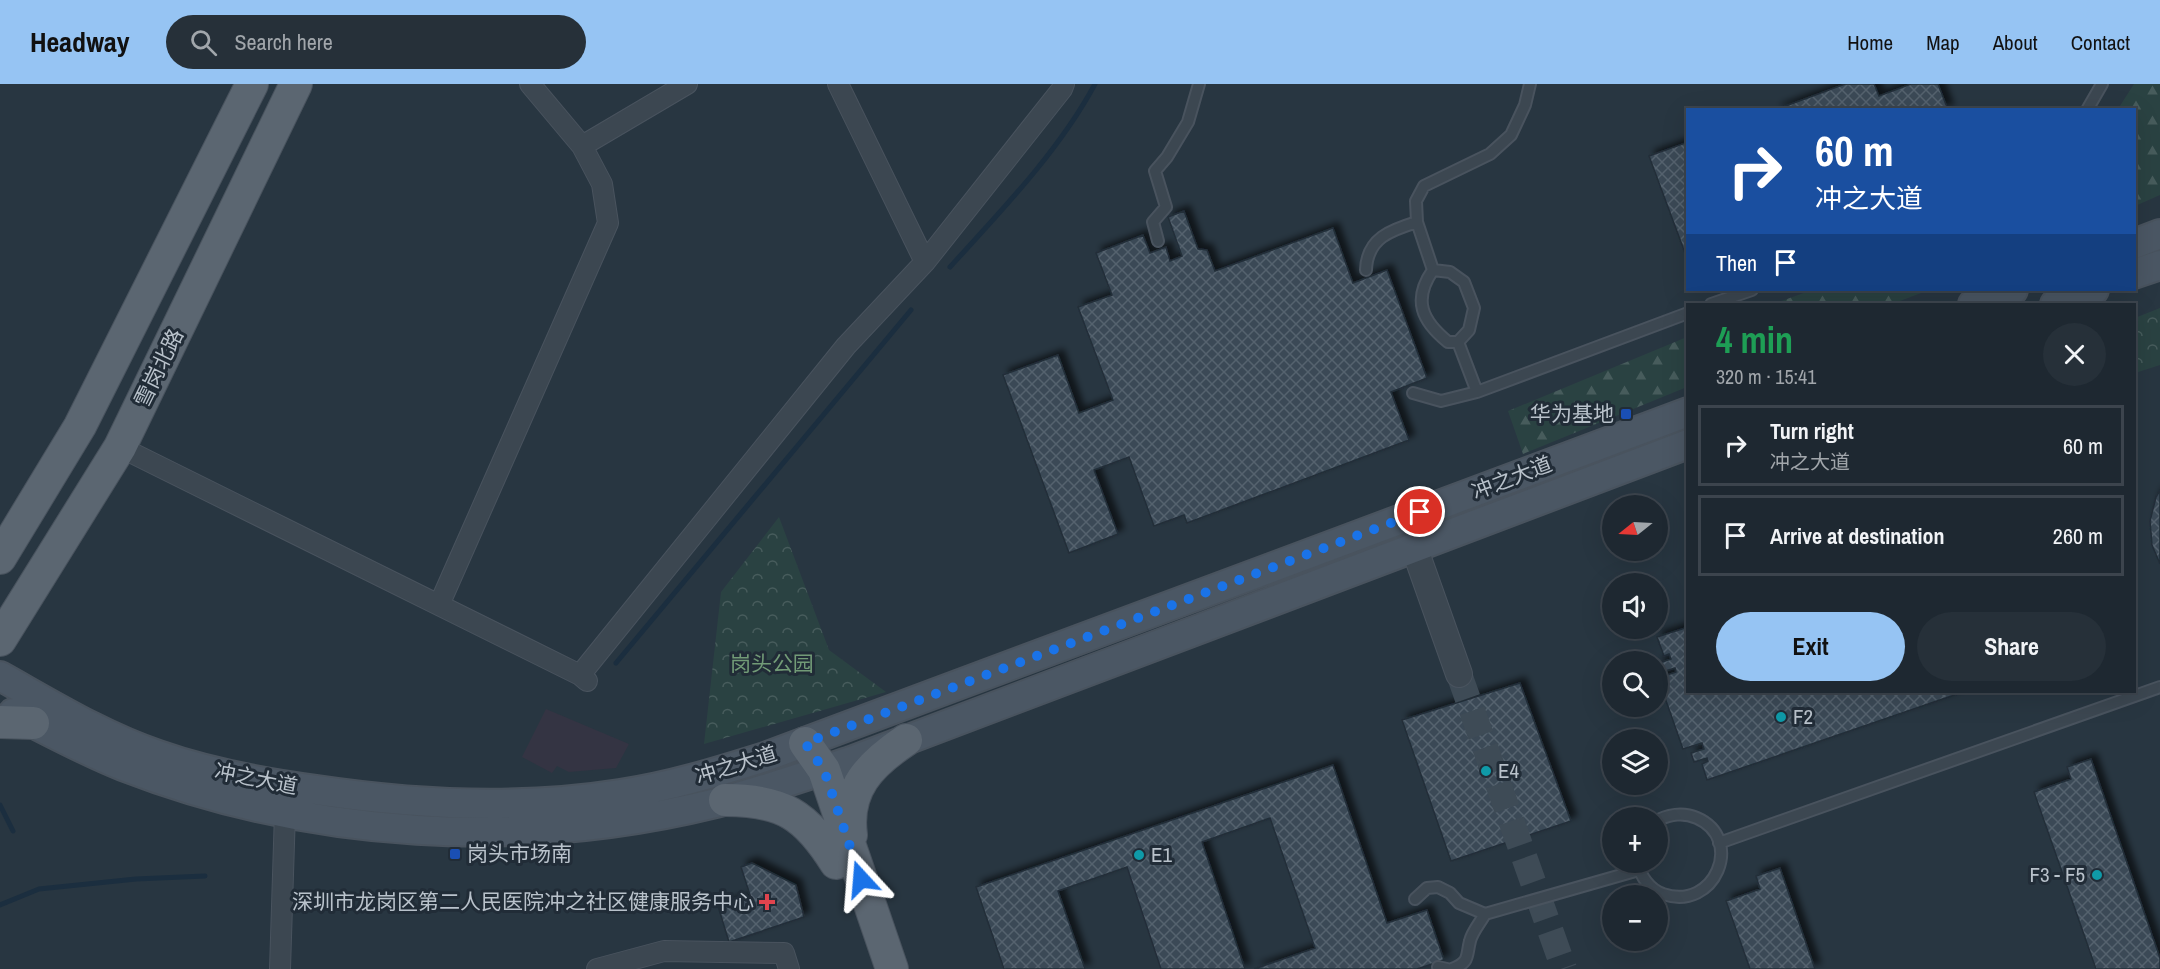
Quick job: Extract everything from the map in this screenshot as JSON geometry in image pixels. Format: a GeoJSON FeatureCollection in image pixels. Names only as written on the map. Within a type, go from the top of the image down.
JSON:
{"type":"FeatureCollection","features":[{"type":"Feature","properties":{"kind":"main road"},"geometry":{"type":"LineString","coordinates":[[3,551],[80,426],[252,84]]}},
{"type":"Feature","properties":{"kind":"main road","name":"雪岗北路"},"geometry":{"type":"LineString","coordinates":[[0,640],[120,447],[296,84]]}},
{"type":"Feature","properties":{"kind":"main road"},"geometry":{"type":"LineString","coordinates":[[2136,243],[2160,234]]}},
{"type":"Feature","properties":{"kind":"main road"},"geometry":{"type":"LineString","coordinates":[[2136,273],[2160,265]]}},
{"type":"Feature","properties":{"kind":"main road"},"geometry":{"type":"LineString","coordinates":[[1976,303],[2010,291]]}},
{"type":"Feature","properties":{"kind":"main road"},"geometry":{"type":"LineString","coordinates":[[2058,303],[2091,291]]}},
{"type":"Feature","properties":{"kind":"main road","name":"冲之大道"},"geometry":{"type":"LineString","coordinates":[[0,676],[95,730],[158,755],[219,773],[280,785],[401,801],[465,804],[520,804],[621,794],[716,773],[805,743],[1686,413]]}},
{"type":"Feature","properties":{"kind":"main road","name":"冲之大道"},"geometry":{"type":"LineString","coordinates":[[0,707],[123,765],[229,800],[285,812],[381,827],[490,832],[541,831],[602,824],[663,814],[725,800],[772,788],[815,773],[1686,445]]}},
{"type":"Feature","properties":{"kind":"main road"},"geometry":{"type":"LineString","coordinates":[[0,722],[33,723]]}},
{"type":"Feature","properties":{"kind":"main road"},"geometry":{"type":"LineString","coordinates":[[872,969],[845,860],[850,830],[850,809],[857,787],[870,768],[906,740]]}},
{"type":"Feature","properties":{"kind":"main road"},"geometry":{"type":"LineString","coordinates":[[805,743],[845,860],[892,969]]}},
{"type":"Feature","properties":{"kind":"main road"},"geometry":{"type":"LineString","coordinates":[[725,800],[764,803],[784,810],[802,821],[845,860]]}},
{"type":"Feature","properties":{"kind":"street"},"geometry":{"type":"LineString","coordinates":[[439,605],[608,223],[602,184],[582,146],[530,84]]}},
{"type":"Feature","properties":{"kind":"street"},"geometry":{"type":"LineString","coordinates":[[582,146],[687,84]]}},
{"type":"Feature","properties":{"kind":"street"},"geometry":{"type":"LineString","coordinates":[[838,84],[925,262]]}},
{"type":"Feature","properties":{"kind":"street"},"geometry":{"type":"LineString","coordinates":[[120,447],[584,678],[846,346],[925,262],[1064,84]]}},
{"type":"Feature","properties":{"kind":"street"},"geometry":{"type":"LineString","coordinates":[[1414,547],[1459,674]]}},
{"type":"Feature","properties":{"kind":"street"},"geometry":{"type":"LineString","coordinates":[[280,969],[285,812]]}},
{"type":"Feature","properties":{"kind":"street"},"geometry":{"type":"LineString","coordinates":[[597,969],[664,951],[784,953],[789,969]]}},
{"type":"Feature","properties":{"kind":"lane"},"geometry":{"type":"LineString","coordinates":[[1158,241],[1153,222],[1166,207],[1155,171],[1188,122],[1199,84]]}},
{"type":"Feature","properties":{"kind":"lane"},"geometry":{"type":"LineString","coordinates":[[1433,270],[1417,222],[1416,201],[1424,186],[1490,154],[1511,135],[1525,105],[1530,84]]}},
{"type":"Feature","properties":{"kind":"lane"},"geometry":{"type":"LineString","coordinates":[[2088,108],[2102,84]]}},
{"type":"Feature","properties":{"kind":"lane"},"geometry":{"type":"LineString","coordinates":[[1365,270],[1366,258],[1376,242],[1391,230],[1417,222]]}},
{"type":"Feature","properties":{"kind":"lane"},"geometry":{"type":"LineString","coordinates":[[1433,270],[1449,272],[1464,282],[1474,308],[1469,330],[1458,342],[1448,342],[1430,327],[1421,301],[1425,281],[1433,270]]}},
{"type":"Feature","properties":{"kind":"lane"},"geometry":{"type":"LineString","coordinates":[[1714,303],[1749,291]]}},
{"type":"Feature","properties":{"kind":"lane"},"geometry":{"type":"LineString","coordinates":[[1413,393],[1442,401],[1477,392],[1686,314]]}},
{"type":"Feature","properties":{"kind":"lane"},"geometry":{"type":"LineString","coordinates":[[1458,342],[1477,392]]}},
{"type":"Feature","properties":{"kind":"lane"},"geometry":{"type":"LineString","coordinates":[[1719,843],[2160,687]]}},
{"type":"Feature","properties":{"kind":"lane"},"geometry":{"type":"LineString","coordinates":[[1642,873],[1647,883],[1659,893],[1673,897],[1688,897],[1703,891],[1714,879],[1720,865],[1721,849],[1715,833],[1704,822],[1688,814],[1668,815]]}},
{"type":"Feature","properties":{"kind":"lane"},"geometry":{"type":"LineString","coordinates":[[1415,899],[1427,888],[1438,887],[1450,893],[1459,903],[1485,914],[1617,873]]}},
{"type":"Feature","properties":{"kind":"lane"},"geometry":{"type":"LineString","coordinates":[[1452,969],[1462,965],[1468,957],[1470,940],[1485,914]]}},
{"type":"Feature","properties":{"kind":"shaded area"},"geometry":{"type":"Polygon","coordinates":[[[546,709],[629,744],[616,768],[569,772],[557,766],[552,773],[522,757],[546,709]]]}},
{"type":"Feature","properties":{"kind":"green space"},"geometry":{"type":"Polygon","coordinates":[[[2134,84],[2160,84],[2160,195],[2136,206],[2136,108],[2119,108],[2134,84]]]}},
{"type":"Feature","properties":{"kind":"green space"},"geometry":{"type":"Polygon","coordinates":[[[1809,291],[1926,291],[1895,303],[1776,303],[1809,291]]]}},
{"type":"Feature","properties":{"kind":"green space"},"geometry":{"type":"Polygon","coordinates":[[[2160,308],[2160,365],[2136,373],[2136,318],[2160,308]]]}},
{"type":"Feature","properties":{"kind":"green space"},"geometry":{"type":"Polygon","coordinates":[[[1686,337],[1686,387],[1523,454],[1508,411],[1686,337]]]}},
{"type":"Feature","properties":{"kind":"green space","name":"岗头公园"},"geometry":{"type":"Polygon","coordinates":[[[779,517],[829,650],[886,692],[704,744],[721,592],[779,517]]]}},
{"type":"Feature","properties":{"kind":"building"},"geometry":{"type":"Polygon","coordinates":[[[1845,84],[1874,84],[1879,96],[1911,84],[1938,84],[1947,108],[1780,108],[1845,84]]]}},
{"type":"Feature","properties":{"kind":"building"},"geometry":{"type":"Polygon","coordinates":[[[1686,143],[1686,256],[1649,156],[1686,143]]]}},
{"type":"Feature","properties":{"kind":"building"},"geometry":{"type":"Polygon","coordinates":[[[1184,211],[1198,249],[1207,250],[1215,271],[1333,228],[1353,283],[1387,270],[1427,378],[1391,392],[1409,440],[1187,523],[1184,515],[1154,526],[1129,457],[1094,470],[1118,534],[1069,553],[1003,375],[1058,355],[1079,413],[1113,400],[1078,307],[1112,295],[1096,253],[1143,235],[1150,253],[1166,247],[1170,261],[1182,256],[1168,217],[1184,211]]]}},
{"type":"Feature","properties":{"kind":"building"},"geometry":{"type":"Polygon","coordinates":[[[2160,491],[2160,564],[2152,545],[2150,521],[2156,497],[2160,491]]]}},
{"type":"Feature","properties":{"kind":"building","name":"F2"},"geometry":{"type":"Polygon","coordinates":[[[1686,628],[1686,693],[1960,693],[1707,780],[1702,764],[1708,761],[1707,758],[1694,762],[1691,753],[1704,749],[1702,743],[1683,749],[1668,706],[1668,675],[1676,672],[1675,668],[1668,670],[1668,660],[1671,659],[1668,651],[1662,651],[1658,639],[1668,639],[1668,633],[1686,628]]]}},
{"type":"Feature","properties":{"kind":"building","name":"E4"},"geometry":{"type":"Polygon","coordinates":[[[1520,683],[1571,821],[1451,861],[1402,720],[1520,683]]]}},
{"type":"Feature","properties":{"kind":"building","name":"F3 - F5"},"geometry":{"type":"Polygon","coordinates":[[[2091,759],[2160,958],[2160,969],[2096,969],[2034,792],[2071,779],[2067,767],[2091,759]]]}},
{"type":"Feature","properties":{"kind":"building","name":"E1"},"geometry":{"type":"Polygon","coordinates":[[[1333,765],[1387,923],[1427,910],[1444,960],[1417,969],[1254,969],[1315,948],[1270,818],[1202,842],[1245,969],[1161,969],[1127,867],[1058,891],[1085,969],[1004,969],[976,887],[1333,765]]]}},
{"type":"Feature","properties":{"kind":"building","name":"深圳市龙岗区第二人民医院冲之社区健康服务中心"},"geometry":{"type":"Polygon","coordinates":[[[752,863],[796,885],[804,917],[729,942],[718,906],[751,898],[741,867],[752,863]]]}},
{"type":"Feature","properties":{"kind":"building"},"geometry":{"type":"Polygon","coordinates":[[[1780,868],[1815,969],[1750,969],[1726,901],[1760,889],[1756,876],[1780,868]]]}},
{"type":"Feature","properties":{"kind":"waterway"},"geometry":{"type":"LineString","coordinates":[[950,267],[1047,157],[1081,109],[1095,84]]}},
{"type":"Feature","properties":{"kind":"waterway"},"geometry":{"type":"LineString","coordinates":[[616,663],[911,310]]}},
{"type":"Feature","properties":{"kind":"waterway"},"geometry":{"type":"LineString","coordinates":[[0,805],[13,831]]}},
{"type":"Feature","properties":{"kind":"waterway"},"geometry":{"type":"LineString","coordinates":[[0,905],[39,889],[136,879],[205,876]]}},
{"type":"Feature","properties":{"kind":"tunnel"},"geometry":{"type":"LineString","coordinates":[[1459,674],[1564,969]]}},
{"type":"Feature","properties":{"kind":"place","name":"华为基地"},"geometry":{"type":"Point","coordinates":[1626,414]}},
{"type":"Feature","properties":{"kind":"place","name":"F2"},"geometry":{"type":"Point","coordinates":[1781,717]}},
{"type":"Feature","properties":{"kind":"place","name":"E4"},"geometry":{"type":"Point","coordinates":[1486,771]}},
{"type":"Feature","properties":{"kind":"place","name":"岗头市场南"},"geometry":{"type":"Point","coordinates":[455,854]}},
{"type":"Feature","properties":{"kind":"place","name":"E1"},"geometry":{"type":"Point","coordinates":[1139,855]}},
{"type":"Feature","properties":{"kind":"place","name":"F3 - F5"},"geometry":{"type":"Point","coordinates":[2097,875]}},
{"type":"Feature","properties":{"kind":"place","name":"深圳市龙岗区第二人民医院冲之社区健康服务中心"},"geometry":{"type":"Point","coordinates":[767,902]}},
{"type":"Feature","properties":{"kind":"route"},"geometry":{"type":"LineString","coordinates":[[861,879],[824,770],[805,743],[1420,512]]}}]}
